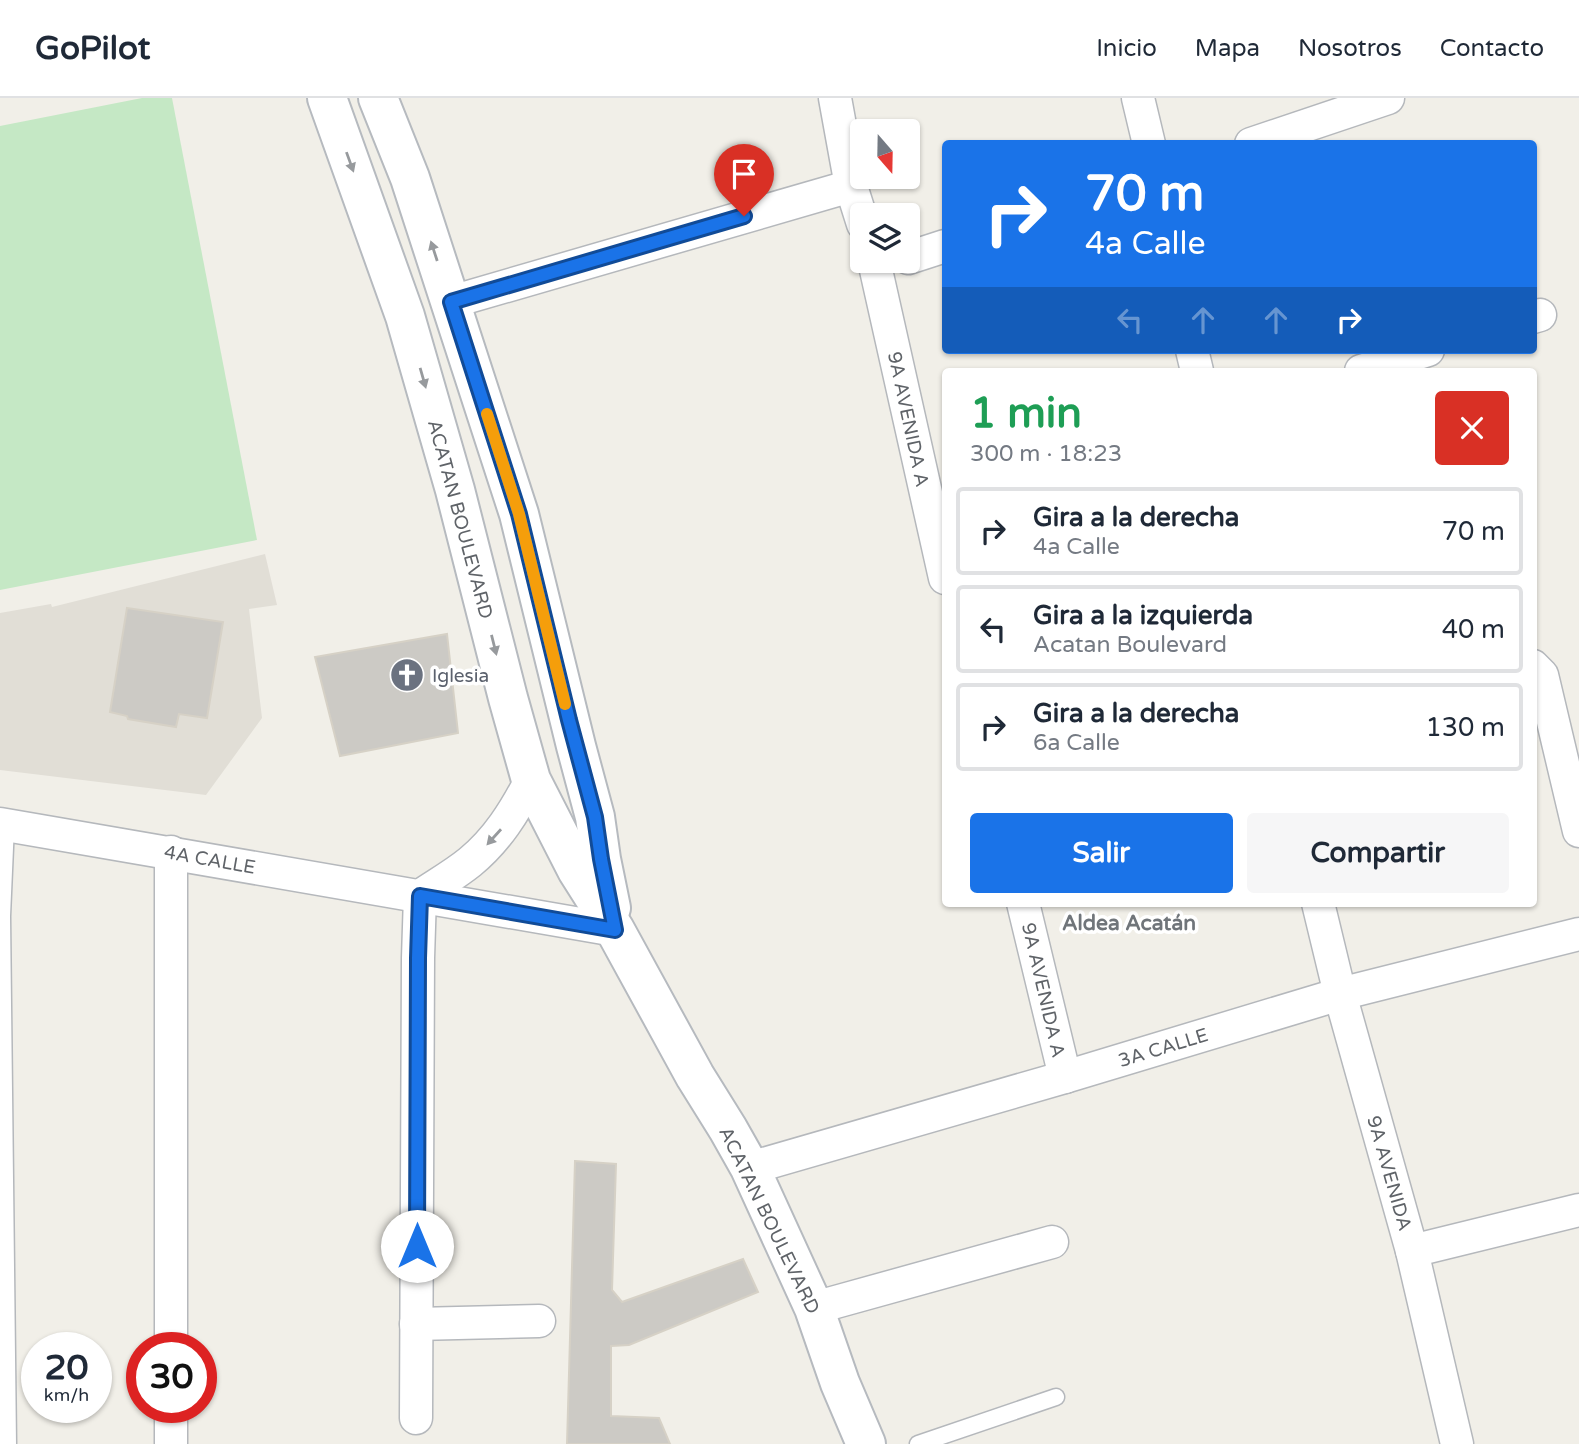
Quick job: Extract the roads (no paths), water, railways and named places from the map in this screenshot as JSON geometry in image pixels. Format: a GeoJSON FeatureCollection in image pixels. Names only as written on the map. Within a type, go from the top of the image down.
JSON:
{"type":"FeatureCollection","features":[{"type":"Feature","properties":{"kind":"main road","name":"ACATAN BOULEVARD"},"geometry":{"type":"LineString","coordinates":[[327,98],[405,316],[455,490],[531,780],[589,865],[615,930],[695,1076],[750,1168],[814,1308],[840,1384],[866,1444]]}},
{"type":"Feature","properties":{"kind":"main road","name":"ACATAN BOULEVARD"},"geometry":{"type":"LineString","coordinates":[[378,98],[410,178],[519,514],[595,817],[589,865]]}},
{"type":"Feature","properties":{"kind":"street"},"geometry":{"type":"LineString","coordinates":[[835,98],[850,180]]}},
{"type":"Feature","properties":{"kind":"street"},"geometry":{"type":"LineString","coordinates":[[1138,98],[1148,140]]}},
{"type":"Feature","properties":{"kind":"street"},"geometry":{"type":"LineString","coordinates":[[1263,140],[1388,98]]}},
{"type":"Feature","properties":{"kind":"street"},"geometry":{"type":"LineString","coordinates":[[451,302],[850,186]]}},
{"type":"Feature","properties":{"kind":"street"},"geometry":{"type":"LineString","coordinates":[[920,254],[942,247]]}},
{"type":"Feature","properties":{"kind":"street","name":"9A AVENIDA A"},"geometry":{"type":"LineString","coordinates":[[886,273],[937,506],[942,551]]}},
{"type":"Feature","properties":{"kind":"street"},"geometry":{"type":"LineString","coordinates":[[1371,368],[1415,354]]}},
{"type":"Feature","properties":{"kind":"street"},"geometry":{"type":"LineString","coordinates":[[1537,670],[1542,675],[1579,831]]}},
{"type":"Feature","properties":{"kind":"street"},"geometry":{"type":"LineString","coordinates":[[416,1418],[420,896],[470,862],[498,834],[531,780]]}},
{"type":"Feature","properties":{"kind":"street","name":"4A CALLE"},"geometry":{"type":"LineString","coordinates":[[3,824],[615,930]]}},
{"type":"Feature","properties":{"kind":"street"},"geometry":{"type":"LineString","coordinates":[[171,852],[171,1332]]}},
{"type":"Feature","properties":{"kind":"street","name":"9A AVENIDA A"},"geometry":{"type":"LineString","coordinates":[[1024,907],[1065,1077]]}},
{"type":"Feature","properties":{"kind":"street","name":"9A AVENIDA"},"geometry":{"type":"LineString","coordinates":[[1319,907],[1340,994],[1412,1251],[1457,1444]]}},
{"type":"Feature","properties":{"kind":"street","name":"3A CALLE"},"geometry":{"type":"LineString","coordinates":[[750,1168],[1340,994],[1579,934]]}},
{"type":"Feature","properties":{"kind":"street"},"geometry":{"type":"LineString","coordinates":[[1412,1251],[1579,1210]]}},
{"type":"Feature","properties":{"kind":"street"},"geometry":{"type":"LineString","coordinates":[[814,1308],[1052,1242]]}},
{"type":"Feature","properties":{"kind":"street"},"geometry":{"type":"LineString","coordinates":[[416,1324],[539,1321]]}},
{"type":"Feature","properties":{"kind":"street"},"geometry":{"type":"LineString","coordinates":[[171,1423],[171,1444]]}},
{"type":"Feature","properties":{"kind":"lane"},"geometry":{"type":"LineString","coordinates":[[3,824],[1,916],[8,1444]]}},
{"type":"Feature","properties":{"kind":"lane"},"geometry":{"type":"LineString","coordinates":[[918,1444],[1056,1396]]}},
{"type":"Feature","properties":{"kind":"place","name":"Iglesia"},"geometry":{"type":"Point","coordinates":[407,675]}},
{"type":"Feature","properties":{"kind":"district","name":"Aldea Acatán"},"geometry":{"type":"Point","coordinates":[1129,923]}}]}
